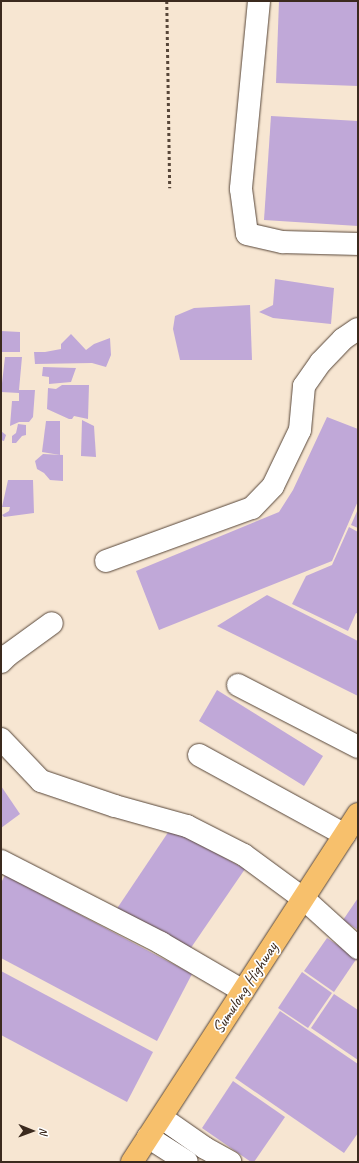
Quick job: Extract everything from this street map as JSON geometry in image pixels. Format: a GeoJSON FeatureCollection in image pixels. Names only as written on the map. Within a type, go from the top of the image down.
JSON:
{"type":"FeatureCollection","features":[{"type":"Feature","properties":{"kind":"main road","name":"Sumulong Highway"},"geometry":{"type":"LineString","coordinates":[[132,1162],[358,814]]}},
{"type":"Feature","properties":{"kind":"lane"},"geometry":{"type":"LineString","coordinates":[[259,1],[241,189],[247,234],[283,242],[358,244]]}},
{"type":"Feature","properties":{"kind":"lane"},"geometry":{"type":"LineString","coordinates":[[106,561],[252,508],[273,486],[300,430],[304,386],[321,362],[343,339],[358,328]]}},
{"type":"Feature","properties":{"kind":"lane"},"geometry":{"type":"LineString","coordinates":[[1,662],[8,655],[52,623]]}},
{"type":"Feature","properties":{"kind":"lane"},"geometry":{"type":"LineString","coordinates":[[238,685],[358,747]]}},
{"type":"Feature","properties":{"kind":"lane"},"geometry":{"type":"LineString","coordinates":[[1,739],[41,781],[115,806],[187,826],[244,855],[304,899],[358,948]]}},
{"type":"Feature","properties":{"kind":"lane"},"geometry":{"type":"LineString","coordinates":[[199,755],[345,835]]}},
{"type":"Feature","properties":{"kind":"lane"},"geometry":{"type":"LineString","coordinates":[[1,861],[162,943],[243,991]]}},
{"type":"Feature","properties":{"kind":"lane"},"geometry":{"type":"LineString","coordinates":[[162,1118],[205,1148],[230,1162]]}},
{"type":"Feature","properties":{"kind":"lane"},"geometry":{"type":"LineString","coordinates":[[148,1137],[187,1162]]}},
{"type":"Feature","properties":{"kind":"path"},"geometry":{"type":"LineString","coordinates":[[167,1],[170,188]]}},
{"type":"Feature","properties":{"kind":"building"},"geometry":{"type":"Polygon","coordinates":[[[279,1],[358,1],[358,86],[276,83],[279,1]]]}},
{"type":"Feature","properties":{"kind":"building"},"geometry":{"type":"Polygon","coordinates":[[[271,116],[358,121],[358,226],[264,220],[271,116]]]}},
{"type":"Feature","properties":{"kind":"building"},"geometry":{"type":"Polygon","coordinates":[[[275,279],[334,288],[331,324],[273,318],[259,312],[273,305],[275,279]]]}},
{"type":"Feature","properties":{"kind":"building"},"geometry":{"type":"Polygon","coordinates":[[[250,305],[252,360],[180,360],[173,329],[175,316],[194,308],[250,305]]]}},
{"type":"Feature","properties":{"kind":"building"},"geometry":{"type":"Polygon","coordinates":[[[1,331],[20,332],[20,352],[1,352],[1,331]]]}},
{"type":"Feature","properties":{"kind":"building"},"geometry":{"type":"Polygon","coordinates":[[[71,334],[86,350],[94,344],[110,338],[111,355],[106,367],[92,363],[35,364],[34,352],[45,352],[61,349],[61,344],[71,334]]]}},
{"type":"Feature","properties":{"kind":"building"},"geometry":{"type":"Polygon","coordinates":[[[5,357],[22,357],[19,390],[35,390],[33,417],[29,422],[19,422],[10,426],[12,401],[19,401],[19,393],[1,392],[5,357]]]}},
{"type":"Feature","properties":{"kind":"building"},"geometry":{"type":"Polygon","coordinates":[[[43,367],[76,368],[71,382],[49,384],[49,377],[42,376],[43,367]]]}},
{"type":"Feature","properties":{"kind":"building"},"geometry":{"type":"Polygon","coordinates":[[[62,385],[89,385],[88,419],[74,416],[72,419],[69,419],[47,409],[48,388],[56,389],[62,385]]]}},
{"type":"Feature","properties":{"kind":"building"},"geometry":{"type":"Polygon","coordinates":[[[327,417],[358,429],[358,501],[332,561],[159,630],[136,571],[279,512],[293,490],[327,417]]]}},
{"type":"Feature","properties":{"kind":"building"},"geometry":{"type":"Polygon","coordinates":[[[82,420],[94,426],[96,457],[81,456],[82,420]]]}},
{"type":"Feature","properties":{"kind":"building"},"geometry":{"type":"Polygon","coordinates":[[[46,421],[60,421],[60,455],[42,452],[46,421]]]}},
{"type":"Feature","properties":{"kind":"building"},"geometry":{"type":"Polygon","coordinates":[[[18,424],[26,425],[26,435],[22,436],[16,443],[12,443],[12,436],[16,433],[18,424]]]}},
{"type":"Feature","properties":{"kind":"building"},"geometry":{"type":"Polygon","coordinates":[[[1,431],[6,435],[4,441],[1,440],[1,431]]]}},
{"type":"Feature","properties":{"kind":"building"},"geometry":{"type":"Polygon","coordinates":[[[43,454],[63,455],[63,481],[50,480],[44,473],[37,469],[35,461],[43,454]]]}},
{"type":"Feature","properties":{"kind":"building"},"geometry":{"type":"Polygon","coordinates":[[[8,480],[33,480],[34,513],[4,517],[2,515],[9,511],[10,507],[2,507],[8,480]]]}},
{"type":"Feature","properties":{"kind":"building"},"geometry":{"type":"Polygon","coordinates":[[[358,509],[358,528],[351,525],[358,509]]]}},
{"type":"Feature","properties":{"kind":"building"},"geometry":{"type":"Polygon","coordinates":[[[349,527],[358,532],[358,614],[356,613],[348,631],[292,604],[306,576],[332,565],[349,527]]]}},
{"type":"Feature","properties":{"kind":"building"},"geometry":{"type":"Polygon","coordinates":[[[267,595],[358,641],[358,696],[217,626],[267,595]]]}},
{"type":"Feature","properties":{"kind":"building"},"geometry":{"type":"Polygon","coordinates":[[[217,690],[323,756],[304,786],[199,721],[217,690]]]}},
{"type":"Feature","properties":{"kind":"building"},"geometry":{"type":"Polygon","coordinates":[[[1,786],[20,814],[1,828],[1,786]]]}},
{"type":"Feature","properties":{"kind":"building"},"geometry":{"type":"Polygon","coordinates":[[[171,828],[245,869],[186,955],[114,913],[171,828]]]}},
{"type":"Feature","properties":{"kind":"building"},"geometry":{"type":"Polygon","coordinates":[[[5,875],[192,974],[157,1041],[1,958],[1,883],[5,875]]]}},
{"type":"Feature","properties":{"kind":"building"},"geometry":{"type":"Polygon","coordinates":[[[358,898],[358,930],[343,920],[358,898]]]}},
{"type":"Feature","properties":{"kind":"building"},"geometry":{"type":"Polygon","coordinates":[[[327,938],[357,958],[334,992],[304,971],[327,938]]]}},
{"type":"Feature","properties":{"kind":"building"},"geometry":{"type":"Polygon","coordinates":[[[1,971],[153,1052],[127,1102],[1,1035],[1,971]]]}},
{"type":"Feature","properties":{"kind":"building"},"geometry":{"type":"Polygon","coordinates":[[[302,972],[332,993],[308,1028],[278,1008],[302,972]]]}},
{"type":"Feature","properties":{"kind":"building"},"geometry":{"type":"Polygon","coordinates":[[[334,994],[358,1010],[358,1060],[311,1028],[334,994]]]}},
{"type":"Feature","properties":{"kind":"building"},"geometry":{"type":"Polygon","coordinates":[[[280,1011],[358,1064],[358,1133],[344,1153],[235,1078],[280,1011]]]}},
{"type":"Feature","properties":{"kind":"building"},"geometry":{"type":"Polygon","coordinates":[[[233,1081],[285,1117],[254,1162],[251,1162],[202,1128],[233,1081]]]}}]}
